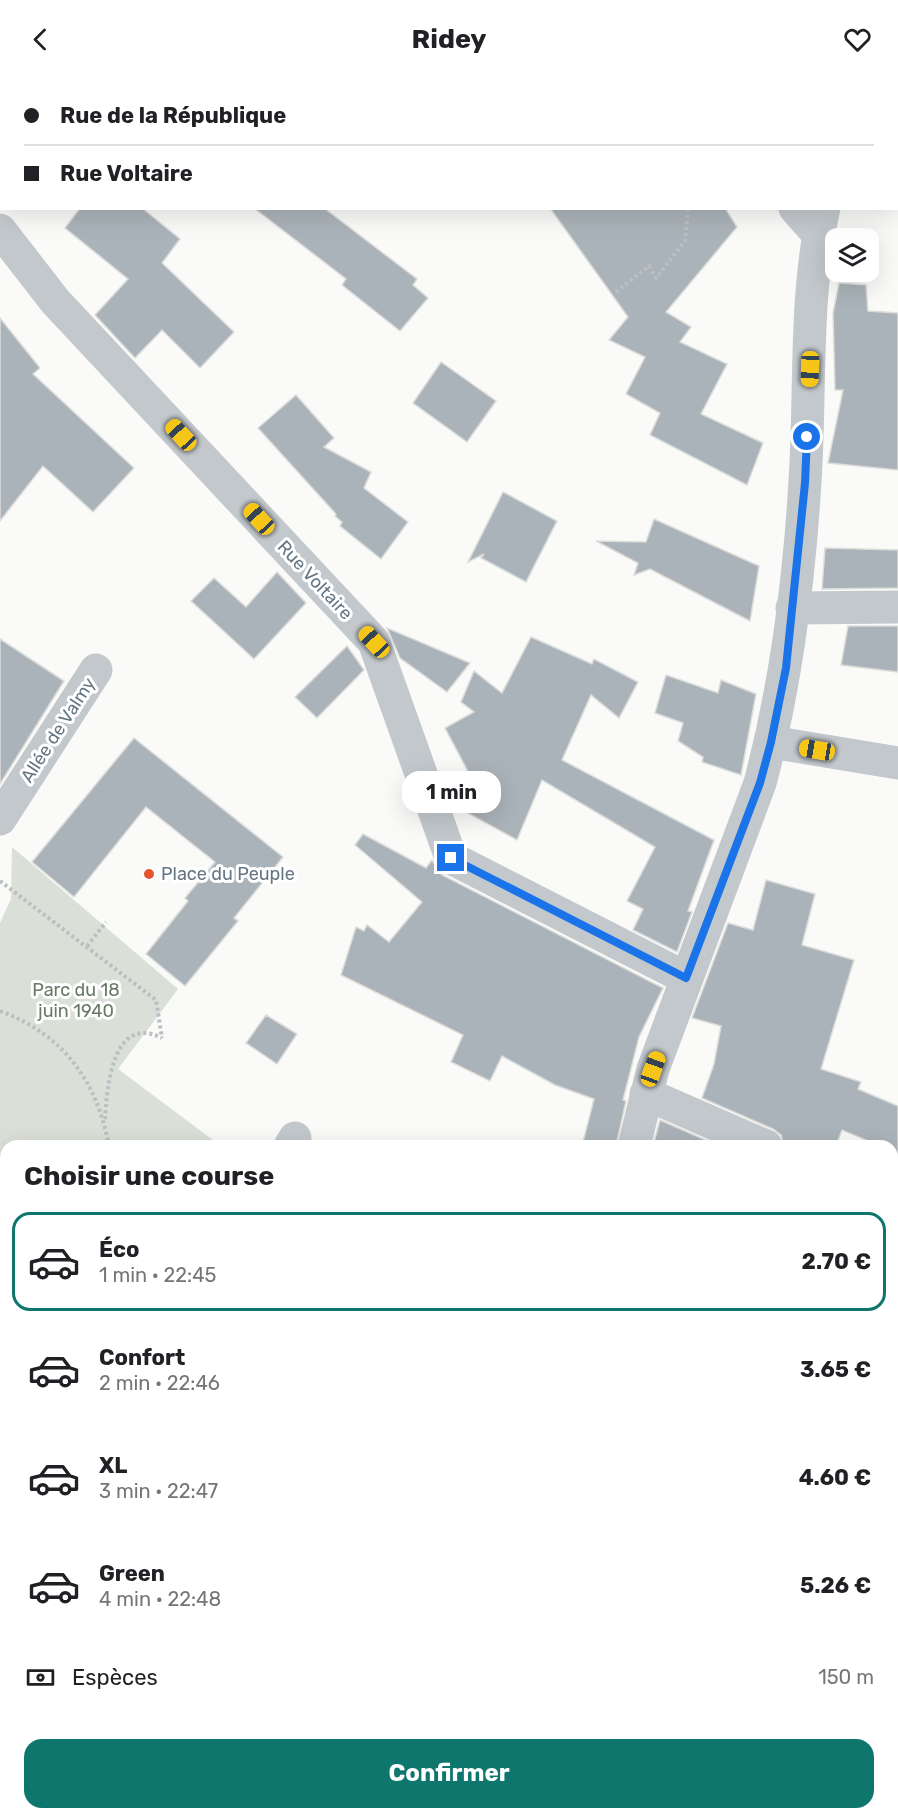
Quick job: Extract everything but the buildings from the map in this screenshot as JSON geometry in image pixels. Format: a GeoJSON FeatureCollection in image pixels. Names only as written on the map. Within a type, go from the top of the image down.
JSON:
{"type":"FeatureCollection","features":[{"type":"Feature","properties":{"kind":"street"},"geometry":{"type":"LineString","coordinates":[[635,1140],[646,1094],[686,978],[760,783],[786,668],[805,483],[813,279],[821,221],[799,210]]}},
{"type":"Feature","properties":{"kind":"street","name":"Rue Voltaire"},"geometry":{"type":"LineString","coordinates":[[0,230],[55,301],[374,642],[451,858],[686,978]]}},
{"type":"Feature","properties":{"kind":"street"},"geometry":{"type":"LineString","coordinates":[[792,608],[898,607]]}},
{"type":"Feature","properties":{"kind":"street","name":"Allée de Valmy"},"geometry":{"type":"LineString","coordinates":[[0,819],[96,670]]}},
{"type":"Feature","properties":{"kind":"street"},"geometry":{"type":"LineString","coordinates":[[771,742],[898,763]]}},
{"type":"Feature","properties":{"kind":"street"},"geometry":{"type":"LineString","coordinates":[[646,1094],[752,1140]]}},
{"type":"Feature","properties":{"kind":"path"},"geometry":{"type":"LineString","coordinates":[[616,292],[649,266],[656,278],[685,241],[688,210]]}},
{"type":"Feature","properties":{"kind":"path"},"geometry":{"type":"LineString","coordinates":[[0,881],[156,1000],[162,1038],[152,1033],[131,1037],[114,1058],[107,1081],[104,1120]]}},
{"type":"Feature","properties":{"kind":"path"},"geometry":{"type":"LineString","coordinates":[[87,946],[106,922]]}},
{"type":"Feature","properties":{"kind":"path"},"geometry":{"type":"LineString","coordinates":[[0,1011],[52,1038],[84,1075],[104,1120],[108,1140]]}},
{"type":"Feature","properties":{"kind":"green space","name":"Parc du 18 juin 1940"},"geometry":{"type":"Polygon","coordinates":[[[12,847],[178,989],[118,1069],[213,1140],[0,1140],[0,923],[11,899],[12,847]]]}},
{"type":"Feature","properties":{"kind":"place","name":"Place du Peuple"},"geometry":{"type":"Point","coordinates":[149,874]}},
{"type":"Feature","properties":{"kind":"route"},"geometry":{"type":"LineString","coordinates":[[451,858],[686,978],[760,783],[771,742],[786,668],[805,483],[807,437]]}}]}
